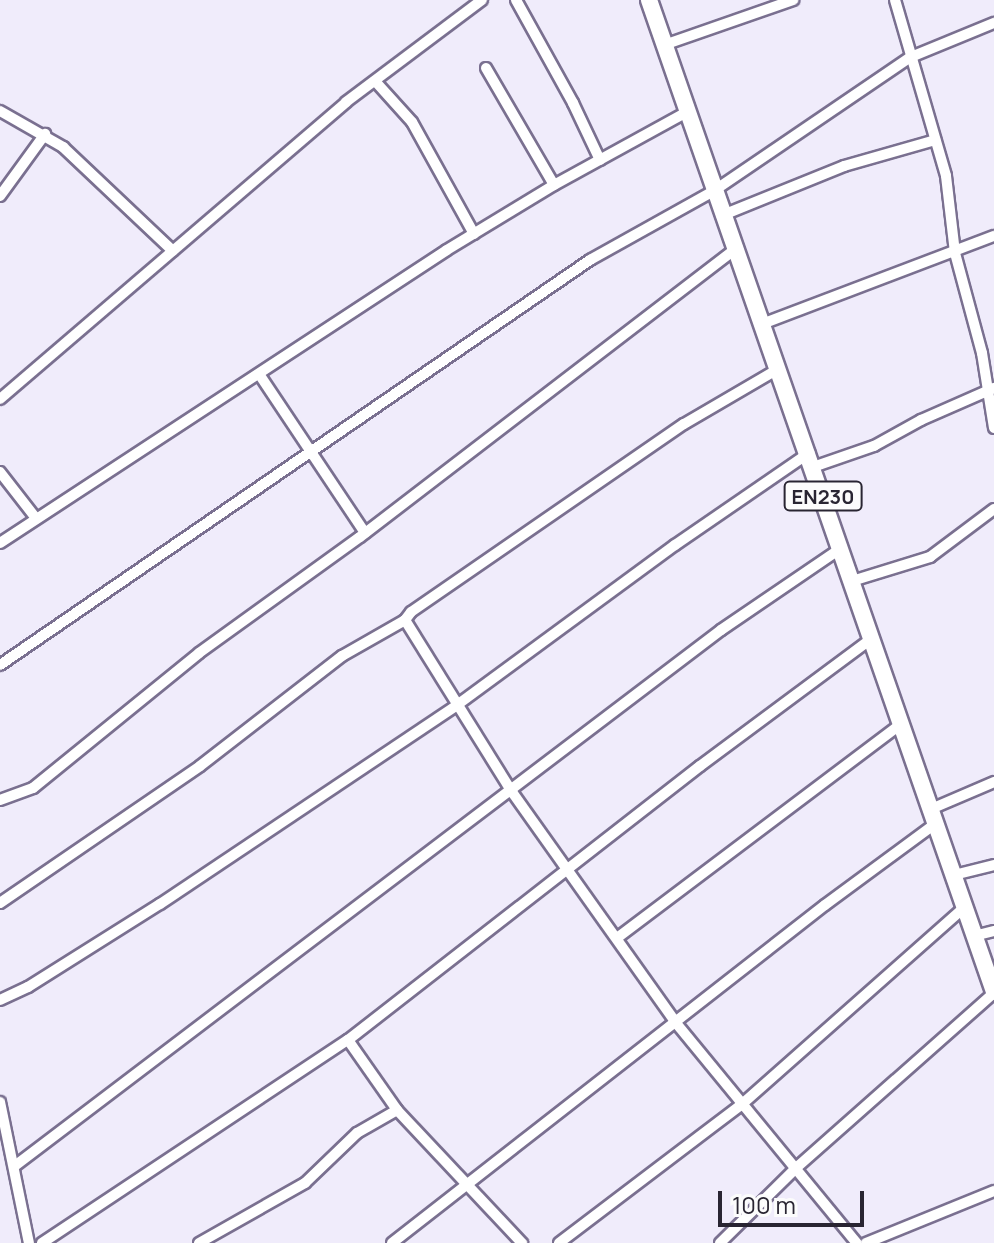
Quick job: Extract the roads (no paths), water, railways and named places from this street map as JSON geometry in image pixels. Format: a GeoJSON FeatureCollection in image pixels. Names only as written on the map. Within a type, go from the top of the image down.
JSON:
{"type":"FeatureCollection","features":[{"type":"Feature","properties":{"kind":"main road","name":"EN230"},"geometry":{"type":"LineString","coordinates":[[649,0],[994,993]]}},
{"type":"Feature","properties":{"kind":"street"},"geometry":{"type":"LineString","coordinates":[[0,399],[375,81],[482,0]]}},
{"type":"Feature","properties":{"kind":"street"},"geometry":{"type":"LineString","coordinates":[[516,0],[573,103],[600,160]]}},
{"type":"Feature","properties":{"kind":"street"},"geometry":{"type":"LineString","coordinates":[[664,45],[793,0]]}},
{"type":"Feature","properties":{"kind":"street"},"geometry":{"type":"LineString","coordinates":[[895,0],[946,176],[955,253],[982,353],[994,428]]}},
{"type":"Feature","properties":{"kind":"street"},"geometry":{"type":"LineString","coordinates":[[0,665],[310,449],[590,260],[715,190],[911,57],[994,23]]}},
{"type":"Feature","properties":{"kind":"street"},"geometry":{"type":"LineString","coordinates":[[486,68],[554,185]]}},
{"type":"Feature","properties":{"kind":"street"},"geometry":{"type":"LineString","coordinates":[[375,81],[412,122],[474,234]]}},
{"type":"Feature","properties":{"kind":"street"},"geometry":{"type":"LineString","coordinates":[[0,111],[45,134],[103,183],[173,251]]}},
{"type":"Feature","properties":{"kind":"street"},"geometry":{"type":"LineString","coordinates":[[0,543],[35,517],[474,234],[554,185],[687,112]]}},
{"type":"Feature","properties":{"kind":"street"},"geometry":{"type":"LineString","coordinates":[[0,196],[45,134]]}},
{"type":"Feature","properties":{"kind":"street"},"geometry":{"type":"LineString","coordinates":[[723,215],[844,166],[935,140]]}},
{"type":"Feature","properties":{"kind":"street"},"geometry":{"type":"LineString","coordinates":[[762,324],[994,236]]}},
{"type":"Feature","properties":{"kind":"street"},"geometry":{"type":"LineString","coordinates":[[1,799],[33,788],[199,653],[365,533],[736,248]]}},
{"type":"Feature","properties":{"kind":"street"},"geometry":{"type":"LineString","coordinates":[[0,903],[200,766],[342,656],[405,620],[411,612],[684,424],[778,369]]}},
{"type":"Feature","properties":{"kind":"street"},"geometry":{"type":"LineString","coordinates":[[259,374],[365,533]]}},
{"type":"Feature","properties":{"kind":"street"},"geometry":{"type":"LineString","coordinates":[[0,1000],[28,987],[160,904],[457,705],[675,545],[811,460],[874,446],[990,389]]}},
{"type":"Feature","properties":{"kind":"street"},"geometry":{"type":"LineString","coordinates":[[0,472],[35,517]]}},
{"type":"Feature","properties":{"kind":"street"},"geometry":{"type":"LineString","coordinates":[[852,581],[930,557],[994,509]]}},
{"type":"Feature","properties":{"kind":"street"},"geometry":{"type":"LineString","coordinates":[[16,1165],[167,1047],[512,792],[721,630],[841,548]]}},
{"type":"Feature","properties":{"kind":"street"},"geometry":{"type":"LineString","coordinates":[[405,620],[512,792],[676,1023],[857,1243]]}},
{"type":"Feature","properties":{"kind":"street"},"geometry":{"type":"LineString","coordinates":[[42,1243],[348,1040],[871,639]]}},
{"type":"Feature","properties":{"kind":"street"},"geometry":{"type":"LineString","coordinates":[[617,938],[901,724]]}},
{"type":"Feature","properties":{"kind":"street"},"geometry":{"type":"LineString","coordinates":[[392,1243],[676,1023],[933,816],[994,782]]}},
{"type":"Feature","properties":{"kind":"street"},"geometry":{"type":"LineString","coordinates":[[954,875],[994,865]]}},
{"type":"Feature","properties":{"kind":"street"},"geometry":{"type":"LineString","coordinates":[[559,1243],[741,1105],[964,908]]}},
{"type":"Feature","properties":{"kind":"street"},"geometry":{"type":"LineString","coordinates":[[974,936],[994,931]]}},
{"type":"Feature","properties":{"kind":"street"},"geometry":{"type":"LineString","coordinates":[[720,1243],[796,1168],[994,993]]}},
{"type":"Feature","properties":{"kind":"street"},"geometry":{"type":"LineString","coordinates":[[348,1040],[397,1110],[465,1187],[522,1243]]}},
{"type":"Feature","properties":{"kind":"street"},"geometry":{"type":"LineString","coordinates":[[0,1102],[16,1165],[29,1243]]}},
{"type":"Feature","properties":{"kind":"street"},"geometry":{"type":"LineString","coordinates":[[199,1243],[305,1183],[357,1133],[397,1110]]}},
{"type":"Feature","properties":{"kind":"street"},"geometry":{"type":"LineString","coordinates":[[866,1243],[994,1191]]}}]}
